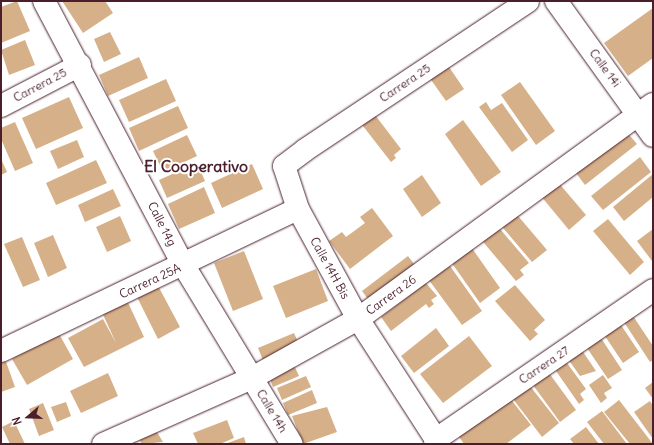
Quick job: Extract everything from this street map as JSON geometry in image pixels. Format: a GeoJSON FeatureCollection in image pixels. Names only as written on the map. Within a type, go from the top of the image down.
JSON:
{"type":"FeatureCollection","features":[{"type":"Feature","properties":{"kind":"street"},"geometry":{"type":"LineString","coordinates":[[44,1],[80,65]]}},
{"type":"Feature","properties":{"kind":"street","name":"Carrera 25"},"geometry":{"type":"LineString","coordinates":[[284,166],[305,150],[528,1]]}},
{"type":"Feature","properties":{"kind":"street","name":"Calle 14i"},"geometry":{"type":"LineString","coordinates":[[556,1],[645,109],[653,136]]}},
{"type":"Feature","properties":{"kind":"street","name":"Carrera 25"},"geometry":{"type":"LineString","coordinates":[[1,106],[80,65]]}},
{"type":"Feature","properties":{"kind":"street","name":"Calle 14g"},"geometry":{"type":"LineString","coordinates":[[80,65],[184,266],[252,378]]}},
{"type":"Feature","properties":{"kind":"street","name":"Carrera 26"},"geometry":{"type":"LineString","coordinates":[[103,444],[252,378],[358,319],[645,109]]}},
{"type":"Feature","properties":{"kind":"street","name":"Calle 14H Bis"},"geometry":{"type":"LineString","coordinates":[[284,166],[298,210],[358,319],[437,442]]}},
{"type":"Feature","properties":{"kind":"street","name":"Carrera 25A"},"geometry":{"type":"LineString","coordinates":[[1,350],[184,266],[298,210]]}},
{"type":"Feature","properties":{"kind":"street","name":"Carrera 27"},"geometry":{"type":"LineString","coordinates":[[437,442],[653,290]]}},
{"type":"Feature","properties":{"kind":"street","name":"Calle 14h"},"geometry":{"type":"LineString","coordinates":[[252,378],[292,444]]}},
{"type":"Feature","properties":{"kind":"building"},"geometry":{"type":"Polygon","coordinates":[[[17,1],[30,31],[1,43],[1,7],[17,1]]]}},
{"type":"Feature","properties":{"kind":"building"},"geometry":{"type":"Polygon","coordinates":[[[62,1],[105,1],[113,13],[83,33],[62,1]]]}},
{"type":"Feature","properties":{"kind":"building"},"geometry":{"type":"Polygon","coordinates":[[[653,8],[653,58],[628,76],[604,43],[653,8]]]}},
{"type":"Feature","properties":{"kind":"building"},"geometry":{"type":"Polygon","coordinates":[[[110,32],[121,54],[104,62],[94,39],[110,32]]]}},
{"type":"Feature","properties":{"kind":"building"},"geometry":{"type":"Polygon","coordinates":[[[25,40],[35,65],[9,75],[1,50],[25,40]]]}},
{"type":"Feature","properties":{"kind":"building"},"geometry":{"type":"Polygon","coordinates":[[[139,57],[148,78],[108,96],[99,75],[139,57]]]}},
{"type":"Feature","properties":{"kind":"building"},"geometry":{"type":"Polygon","coordinates":[[[447,64],[464,89],[446,101],[429,77],[447,64]]]}},
{"type":"Feature","properties":{"kind":"building"},"geometry":{"type":"Polygon","coordinates":[[[166,79],[176,101],[129,122],[119,100],[166,79]]]}},
{"type":"Feature","properties":{"kind":"building"},"geometry":{"type":"Polygon","coordinates":[[[520,82],[555,131],[536,145],[501,95],[520,82]]]}},
{"type":"Feature","properties":{"kind":"building"},"geometry":{"type":"Polygon","coordinates":[[[69,97],[83,128],[36,149],[22,118],[69,97]]]}},
{"type":"Feature","properties":{"kind":"building"},"geometry":{"type":"Polygon","coordinates":[[[486,102],[491,110],[502,103],[528,140],[512,152],[479,107],[486,102]]]}},
{"type":"Feature","properties":{"kind":"building"},"geometry":{"type":"Polygon","coordinates":[[[178,106],[188,128],[139,151],[129,128],[178,106]]]}},
{"type":"Feature","properties":{"kind":"building"},"geometry":{"type":"Polygon","coordinates":[[[369,107],[401,149],[394,155],[396,158],[391,162],[356,117],[369,107]]]}},
{"type":"Feature","properties":{"kind":"building"},"geometry":{"type":"Polygon","coordinates":[[[463,120],[501,172],[481,186],[445,134],[463,120]]]}},
{"type":"Feature","properties":{"kind":"building"},"geometry":{"type":"Polygon","coordinates":[[[15,122],[33,163],[15,171],[1,139],[1,128],[15,122]]]}},
{"type":"Feature","properties":{"kind":"building"},"geometry":{"type":"Polygon","coordinates":[[[624,129],[637,144],[585,185],[573,169],[624,129]]]}},
{"type":"Feature","properties":{"kind":"building"},"geometry":{"type":"Polygon","coordinates":[[[187,135],[197,156],[163,172],[153,151],[187,135]]]}},
{"type":"Feature","properties":{"kind":"building"},"geometry":{"type":"Polygon","coordinates":[[[77,140],[84,157],[58,169],[50,151],[77,140]]]}},
{"type":"Feature","properties":{"kind":"building"},"geometry":{"type":"Polygon","coordinates":[[[640,157],[651,172],[603,210],[591,196],[640,157]]]}},
{"type":"Feature","properties":{"kind":"building"},"geometry":{"type":"Polygon","coordinates":[[[1,159],[7,172],[1,175],[1,159]]]}},
{"type":"Feature","properties":{"kind":"building"},"geometry":{"type":"Polygon","coordinates":[[[96,160],[107,183],[56,205],[46,183],[96,160]]]}},
{"type":"Feature","properties":{"kind":"building"},"geometry":{"type":"Polygon","coordinates":[[[197,163],[205,181],[167,198],[159,180],[197,163]]]}},
{"type":"Feature","properties":{"kind":"building"},"geometry":{"type":"Polygon","coordinates":[[[252,164],[263,189],[222,208],[211,183],[252,164]]]}},
{"type":"Feature","properties":{"kind":"building"},"geometry":{"type":"Polygon","coordinates":[[[653,174],[653,197],[624,221],[613,207],[653,174]]]}},
{"type":"Feature","properties":{"kind":"building"},"geometry":{"type":"Polygon","coordinates":[[[422,175],[441,203],[422,217],[403,189],[422,175]]]}},
{"type":"Feature","properties":{"kind":"building"},"geometry":{"type":"Polygon","coordinates":[[[557,181],[586,215],[569,230],[540,195],[557,181]]]}},
{"type":"Feature","properties":{"kind":"building"},"geometry":{"type":"Polygon","coordinates":[[[204,187],[215,213],[179,229],[168,204],[204,187]]]}},
{"type":"Feature","properties":{"kind":"building"},"geometry":{"type":"Polygon","coordinates":[[[113,189],[121,206],[85,222],[78,205],[113,189]]]}},
{"type":"Feature","properties":{"kind":"building"},"geometry":{"type":"Polygon","coordinates":[[[372,208],[393,236],[350,269],[329,241],[342,232],[346,237],[365,223],[360,217],[372,208]]]}},
{"type":"Feature","properties":{"kind":"building"},"geometry":{"type":"Polygon","coordinates":[[[513,210],[547,250],[532,262],[498,222],[513,210]]]}},
{"type":"Feature","properties":{"kind":"building"},"geometry":{"type":"Polygon","coordinates":[[[120,216],[131,241],[107,252],[96,227],[120,216]]]}},
{"type":"Feature","properties":{"kind":"building"},"geometry":{"type":"Polygon","coordinates":[[[608,219],[644,262],[630,275],[593,231],[608,219]]]}},
{"type":"Feature","properties":{"kind":"building"},"geometry":{"type":"Polygon","coordinates":[[[495,223],[529,263],[520,270],[524,275],[516,281],[479,237],[495,223]]]}},
{"type":"Feature","properties":{"kind":"building"},"geometry":{"type":"Polygon","coordinates":[[[653,229],[653,261],[652,261],[637,241],[653,229]]]}},
{"type":"Feature","properties":{"kind":"building"},"geometry":{"type":"Polygon","coordinates":[[[53,235],[67,268],[48,277],[34,243],[53,235]]]}},
{"type":"Feature","properties":{"kind":"building"},"geometry":{"type":"Polygon","coordinates":[[[22,237],[40,280],[23,287],[4,244],[22,237]]]}},
{"type":"Feature","properties":{"kind":"building"},"geometry":{"type":"Polygon","coordinates":[[[469,244],[500,288],[480,303],[449,259],[469,244]]]}},
{"type":"Feature","properties":{"kind":"building"},"geometry":{"type":"Polygon","coordinates":[[[244,251],[263,299],[233,311],[214,263],[244,251]]]}},
{"type":"Feature","properties":{"kind":"building"},"geometry":{"type":"Polygon","coordinates":[[[408,256],[417,268],[371,303],[362,291],[408,256]]]}},
{"type":"Feature","properties":{"kind":"building"},"geometry":{"type":"Polygon","coordinates":[[[450,266],[482,311],[462,325],[426,276],[433,270],[437,275],[450,266]]]}},
{"type":"Feature","properties":{"kind":"building"},"geometry":{"type":"Polygon","coordinates":[[[316,269],[328,301],[286,318],[273,286],[316,269]]]}},
{"type":"Feature","properties":{"kind":"building"},"geometry":{"type":"Polygon","coordinates":[[[156,282],[180,327],[158,339],[135,293],[156,282]]]}},
{"type":"Feature","properties":{"kind":"building"},"geometry":{"type":"Polygon","coordinates":[[[426,283],[437,296],[431,300],[434,304],[429,308],[426,304],[391,331],[381,317],[426,283]]]}},
{"type":"Feature","properties":{"kind":"building"},"geometry":{"type":"Polygon","coordinates":[[[515,285],[545,320],[534,330],[538,334],[530,341],[495,301],[515,285]]]}},
{"type":"Feature","properties":{"kind":"building"},"geometry":{"type":"Polygon","coordinates":[[[125,296],[144,337],[84,367],[68,338],[103,319],[116,343],[100,308],[125,296]]]}},
{"type":"Feature","properties":{"kind":"building"},"geometry":{"type":"Polygon","coordinates":[[[631,313],[653,346],[653,360],[650,362],[622,319],[631,313]]]}},
{"type":"Feature","properties":{"kind":"building"},"geometry":{"type":"Polygon","coordinates":[[[619,322],[639,352],[623,363],[603,333],[619,322]]]}},
{"type":"Feature","properties":{"kind":"building"},"geometry":{"type":"Polygon","coordinates":[[[436,328],[449,346],[414,373],[401,356],[436,328]]]}},
{"type":"Feature","properties":{"kind":"building"},"geometry":{"type":"Polygon","coordinates":[[[58,332],[73,359],[27,385],[12,359],[58,332]]]}},
{"type":"Feature","properties":{"kind":"building"},"geometry":{"type":"Polygon","coordinates":[[[294,333],[301,349],[265,365],[258,348],[294,333]]]}},
{"type":"Feature","properties":{"kind":"building"},"geometry":{"type":"Polygon","coordinates":[[[599,335],[622,370],[608,379],[585,345],[599,335]]]}},
{"type":"Feature","properties":{"kind":"building"},"geometry":{"type":"Polygon","coordinates":[[[469,336],[492,366],[443,403],[420,374],[469,336]]]}},
{"type":"Feature","properties":{"kind":"building"},"geometry":{"type":"Polygon","coordinates":[[[581,349],[596,371],[580,376],[568,359],[581,349]]]}},
{"type":"Feature","properties":{"kind":"building"},"geometry":{"type":"Polygon","coordinates":[[[4,356],[15,387],[1,392],[1,358],[4,356]]]}},
{"type":"Feature","properties":{"kind":"building"},"geometry":{"type":"Polygon","coordinates":[[[293,363],[299,376],[273,387],[268,374],[293,363]]]}},
{"type":"Feature","properties":{"kind":"building"},"geometry":{"type":"Polygon","coordinates":[[[567,363],[586,389],[580,394],[584,400],[579,404],[556,371],[567,363]]]}},
{"type":"Feature","properties":{"kind":"building"},"geometry":{"type":"Polygon","coordinates":[[[108,373],[118,396],[81,413],[70,391],[108,373]]]}},
{"type":"Feature","properties":{"kind":"building"},"geometry":{"type":"Polygon","coordinates":[[[549,373],[576,410],[560,422],[533,385],[549,373]]]}},
{"type":"Feature","properties":{"kind":"building"},"geometry":{"type":"Polygon","coordinates":[[[603,375],[612,388],[604,393],[607,398],[601,403],[589,385],[603,375]]]}},
{"type":"Feature","properties":{"kind":"building"},"geometry":{"type":"Polygon","coordinates":[[[306,376],[311,387],[282,400],[277,388],[306,376]]]}},
{"type":"Feature","properties":{"kind":"building"},"geometry":{"type":"Polygon","coordinates":[[[653,382],[653,399],[645,388],[653,382]]]}},
{"type":"Feature","properties":{"kind":"building"},"geometry":{"type":"Polygon","coordinates":[[[530,386],[559,423],[542,437],[513,399],[530,386]]]}},
{"type":"Feature","properties":{"kind":"building"},"geometry":{"type":"Polygon","coordinates":[[[312,390],[317,403],[288,415],[283,403],[312,390]]]}},
{"type":"Feature","properties":{"kind":"building"},"geometry":{"type":"Polygon","coordinates":[[[505,392],[531,425],[506,444],[464,444],[455,431],[505,392]]]}},
{"type":"Feature","properties":{"kind":"building"},"geometry":{"type":"Polygon","coordinates":[[[619,400],[653,444],[630,444],[604,412],[619,400]]]}},
{"type":"Feature","properties":{"kind":"building"},"geometry":{"type":"Polygon","coordinates":[[[650,401],[653,406],[653,439],[634,412],[650,401]]]}},
{"type":"Feature","properties":{"kind":"building"},"geometry":{"type":"Polygon","coordinates":[[[66,402],[71,416],[57,422],[51,407],[66,402]]]}},
{"type":"Feature","properties":{"kind":"building"},"geometry":{"type":"Polygon","coordinates":[[[43,403],[54,430],[39,436],[29,409],[43,403]]]}},
{"type":"Feature","properties":{"kind":"building"},"geometry":{"type":"Polygon","coordinates":[[[327,407],[337,432],[303,444],[292,416],[327,407]]]}},
{"type":"Feature","properties":{"kind":"building"},"geometry":{"type":"Polygon","coordinates":[[[602,411],[627,444],[604,444],[587,422],[602,411]]]}},
{"type":"Feature","properties":{"kind":"building"},"geometry":{"type":"Polygon","coordinates":[[[227,420],[234,438],[220,444],[198,444],[193,433],[227,420]]]}},
{"type":"Feature","properties":{"kind":"building"},"geometry":{"type":"Polygon","coordinates":[[[14,421],[25,444],[10,444],[2,427],[14,421]]]}},
{"type":"Feature","properties":{"kind":"building"},"geometry":{"type":"Polygon","coordinates":[[[152,424],[163,442],[142,444],[136,434],[152,424]]]}},
{"type":"Feature","properties":{"kind":"building"},"geometry":{"type":"Polygon","coordinates":[[[586,427],[599,444],[574,444],[570,439],[586,427]]]}},
{"type":"Feature","properties":{"kind":"building"},"geometry":{"type":"Polygon","coordinates":[[[244,437],[246,444],[225,444],[244,437]]]}},
{"type":"Feature","properties":{"kind":"district","name":"El Cooperativo"},"geometry":{"type":"Point","coordinates":[196,166]}}]}
